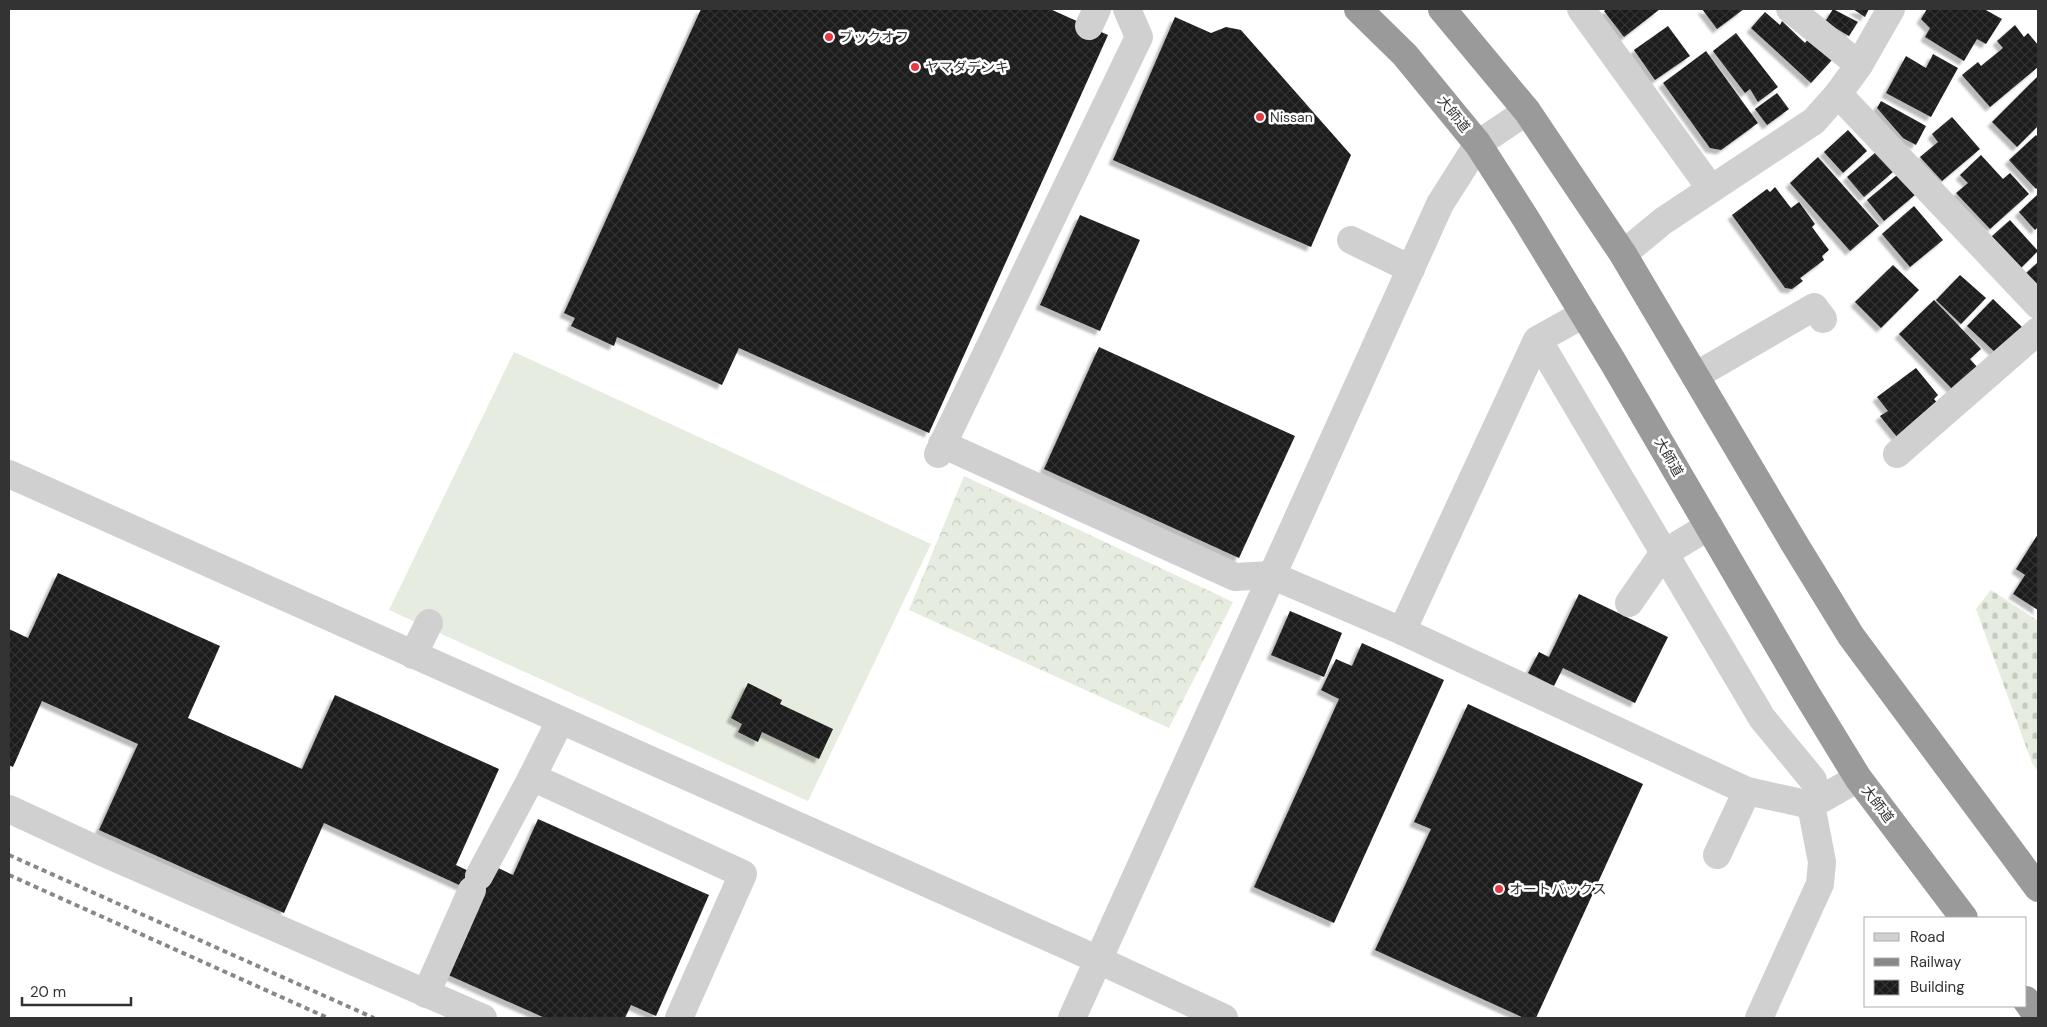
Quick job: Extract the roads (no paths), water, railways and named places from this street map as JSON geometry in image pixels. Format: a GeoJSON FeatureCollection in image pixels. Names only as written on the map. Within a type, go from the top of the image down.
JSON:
{"type":"FeatureCollection","features":[{"type":"Feature","properties":{"kind":"highway","name":"大師道"},"geometry":{"type":"LineString","coordinates":[[1358,9],[1405,55],[1478,144],[1584,314],[1806,693],[1858,778],[1963,917]]}},
{"type":"Feature","properties":{"kind":"highway"},"geometry":{"type":"LineString","coordinates":[[1442,9],[1527,111],[1623,254],[1851,636],[2038,888]]}},
{"type":"Feature","properties":{"kind":"highway"},"geometry":{"type":"LineString","coordinates":[[2027,1001],[2038,1017]]}},
{"type":"Feature","properties":{"kind":"street"},"geometry":{"type":"LineString","coordinates":[[1127,9],[1138,37],[940,449],[1235,577],[1271,576],[1402,631],[1747,791],[1812,793],[1858,778]]}},
{"type":"Feature","properties":{"kind":"street"},"geometry":{"type":"LineString","coordinates":[[1581,9],[1711,188]]}},
{"type":"Feature","properties":{"kind":"street"},"geometry":{"type":"LineString","coordinates":[[1790,9],[1859,65]]}},
{"type":"Feature","properties":{"kind":"street"},"geometry":{"type":"LineString","coordinates":[[1623,254],[1663,221],[1814,121],[1838,94],[1859,65],[1892,9]]}},
{"type":"Feature","properties":{"kind":"street"},"geometry":{"type":"LineString","coordinates":[[1838,94],[2038,305]]}},
{"type":"Feature","properties":{"kind":"street"},"geometry":{"type":"LineString","coordinates":[[1072,1018],[1440,204],[1478,144],[1527,111]]}},
{"type":"Feature","properties":{"kind":"street"},"geometry":{"type":"LineString","coordinates":[[1351,240],[1411,269]]}},
{"type":"Feature","properties":{"kind":"street"},"geometry":{"type":"LineString","coordinates":[[1695,376],[1814,307],[1823,320]]}},
{"type":"Feature","properties":{"kind":"street"},"geometry":{"type":"LineString","coordinates":[[1402,631],[1537,340],[1584,314]]}},
{"type":"Feature","properties":{"kind":"street"},"geometry":{"type":"LineString","coordinates":[[1897,454],[2038,331]]}},
{"type":"Feature","properties":{"kind":"street"},"geometry":{"type":"LineString","coordinates":[[1544,350],[1663,554],[1762,718],[1812,793],[1822,862],[1820,884],[1759,1018]]}},
{"type":"Feature","properties":{"kind":"street"},"geometry":{"type":"LineString","coordinates":[[9,474],[1224,1018]]}},
{"type":"Feature","properties":{"kind":"street"},"geometry":{"type":"LineString","coordinates":[[1629,603],[1663,554],[1709,526]]}},
{"type":"Feature","properties":{"kind":"street"},"geometry":{"type":"LineString","coordinates":[[413,655],[429,623]]}},
{"type":"Feature","properties":{"kind":"street"},"geometry":{"type":"LineString","coordinates":[[426,994],[475,883],[547,751],[560,720]]}},
{"type":"Feature","properties":{"kind":"street"},"geometry":{"type":"LineString","coordinates":[[532,777],[743,874],[678,1018]]}},
{"type":"Feature","properties":{"kind":"street"},"geometry":{"type":"LineString","coordinates":[[1717,855],[1747,791]]}},
{"type":"Feature","properties":{"kind":"street"},"geometry":{"type":"LineString","coordinates":[[9,809],[122,861],[483,1018]]}},
{"type":"Feature","properties":{"kind":"railway"},"geometry":{"type":"LineString","coordinates":[[9,855],[374,1018]]}},
{"type":"Feature","properties":{"kind":"railway"},"geometry":{"type":"LineString","coordinates":[[9,875],[328,1018]]}},
{"type":"Feature","properties":{"kind":"place","name":"ブックオフ"},"geometry":{"type":"Point","coordinates":[829,37]}},
{"type":"Feature","properties":{"kind":"place","name":"ヤマダデンキ"},"geometry":{"type":"Point","coordinates":[915,67]}},
{"type":"Feature","properties":{"kind":"place","name":"Nissan"},"geometry":{"type":"Point","coordinates":[1260,117]}},
{"type":"Feature","properties":{"kind":"place","name":"オートバックス"},"geometry":{"type":"Point","coordinates":[1499,889]}}]}
